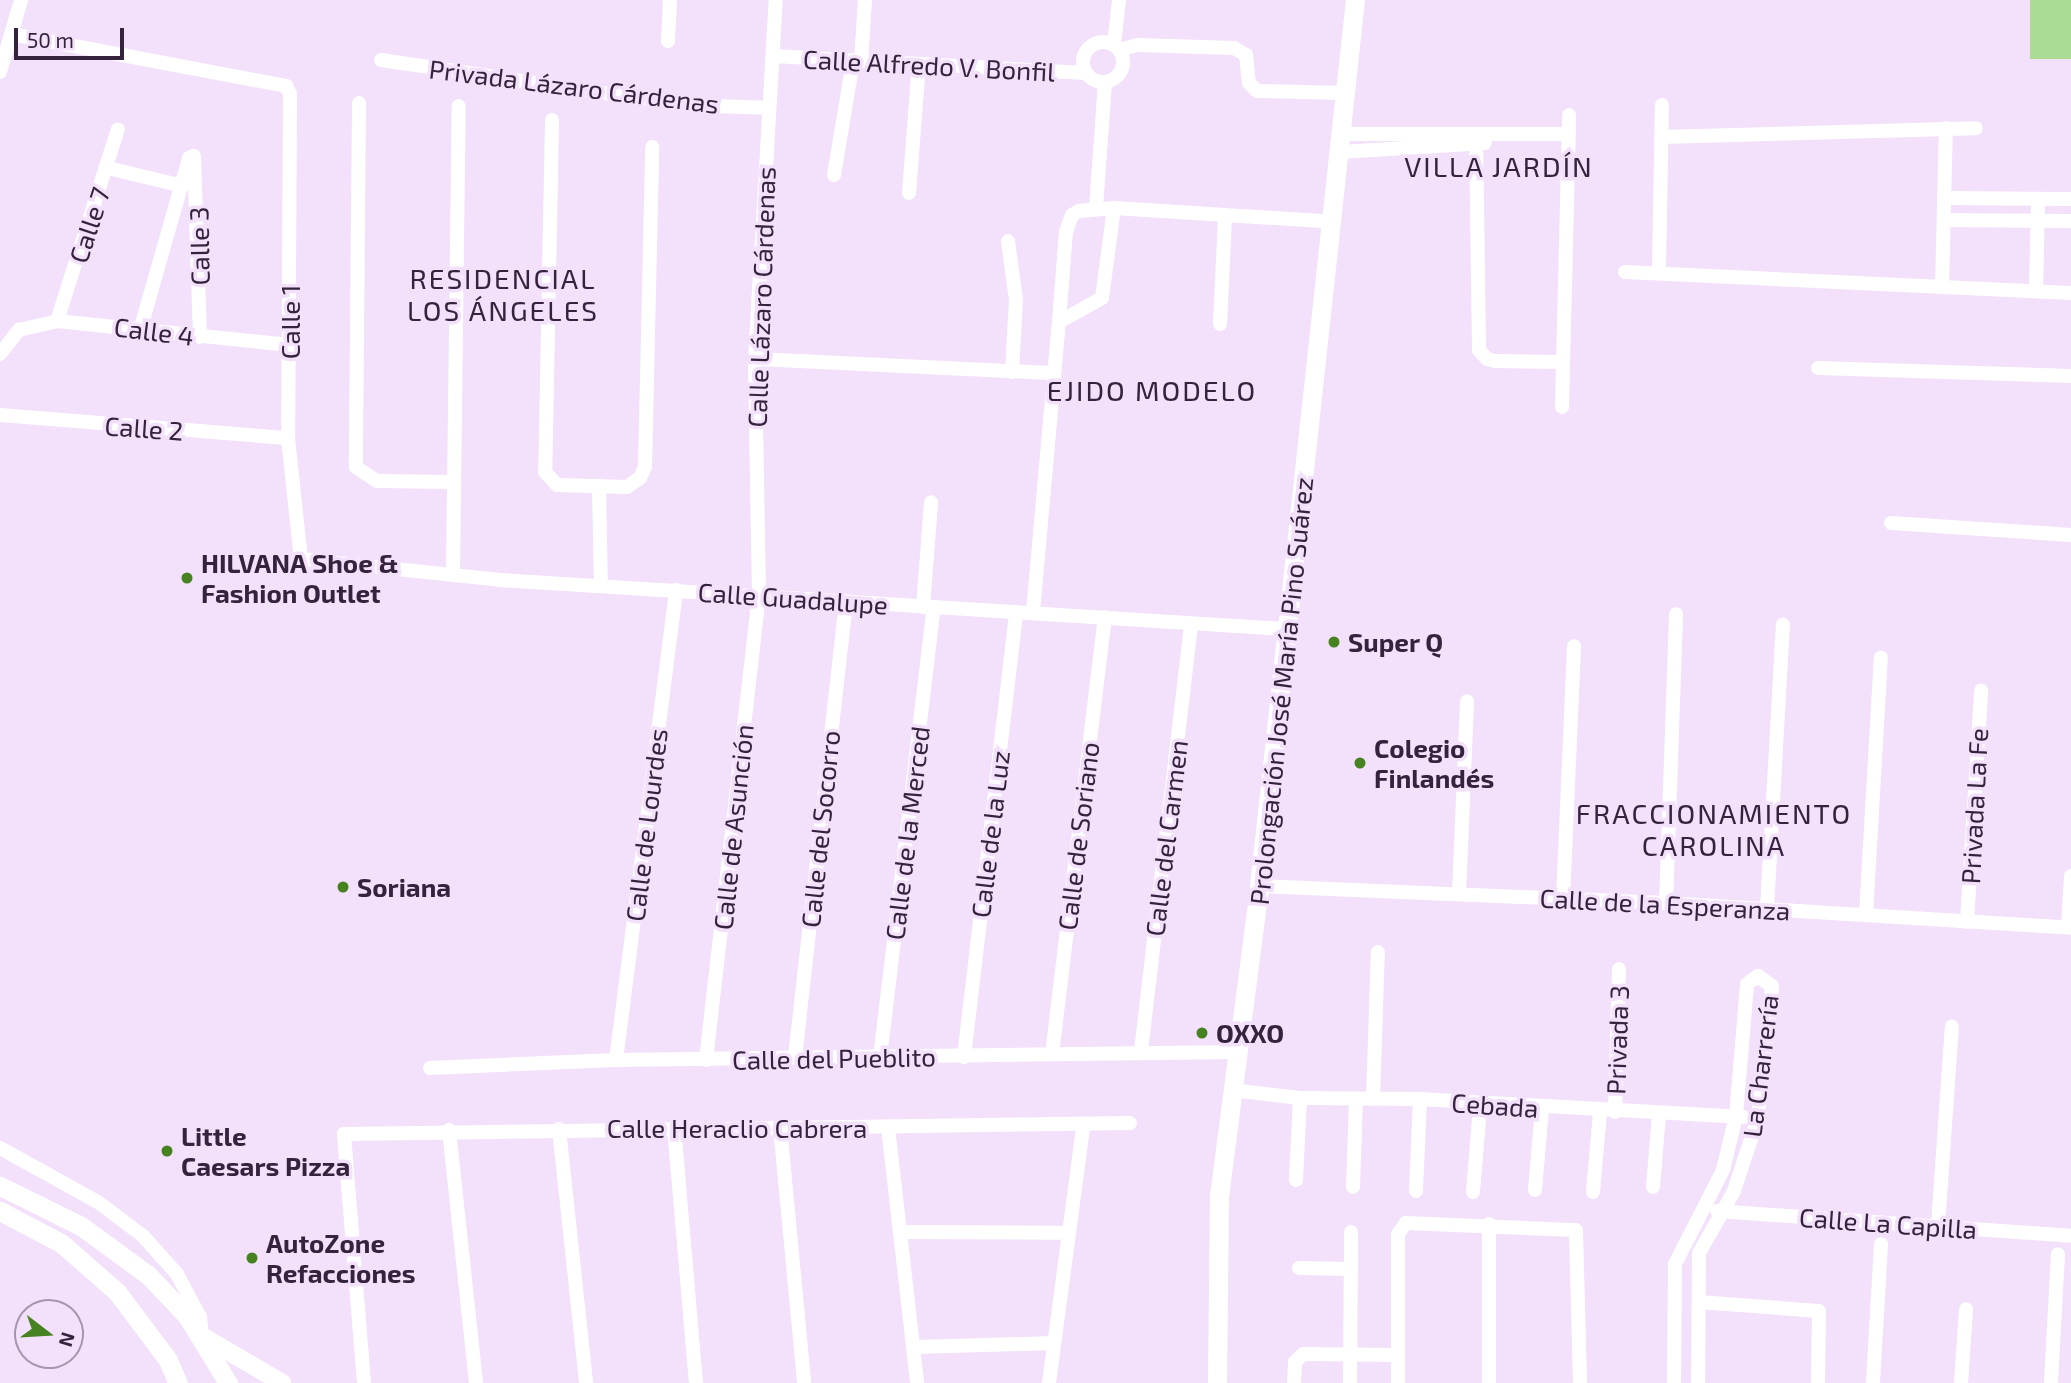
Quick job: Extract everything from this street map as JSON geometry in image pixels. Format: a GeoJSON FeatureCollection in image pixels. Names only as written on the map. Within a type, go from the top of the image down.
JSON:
{"type":"FeatureCollection","features":[{"type":"Feature","properties":{"kind":"main road","name":"Prolongación José María Pino Suárez"},"geometry":{"type":"LineString","coordinates":[[1217,1383],[1219,1196],[1259,886],[1334,222],[1354,0]]}},
{"type":"Feature","properties":{"kind":"main road"},"geometry":{"type":"LineString","coordinates":[[0,1186],[81,1226],[148,1275],[202,1336],[228,1383]]}},
{"type":"Feature","properties":{"kind":"main road"},"geometry":{"type":"LineString","coordinates":[[0,1212],[61,1244],[117,1292],[168,1360],[178,1383]]}},
{"type":"Feature","properties":{"kind":"street"},"geometry":{"type":"LineString","coordinates":[[0,72],[21,0]]}},
{"type":"Feature","properties":{"kind":"street"},"geometry":{"type":"LineString","coordinates":[[668,41],[670,0]]}},
{"type":"Feature","properties":{"kind":"street","name":"Calle Lázaro Cárdenas"},"geometry":{"type":"LineString","coordinates":[[759,595],[755,359],[776,0]]}},
{"type":"Feature","properties":{"kind":"street"},"geometry":{"type":"LineString","coordinates":[[834,175],[857,61],[865,0]]}},
{"type":"Feature","properties":{"kind":"street"},"geometry":{"type":"LineString","coordinates":[[1105,82],[1119,73],[1119,0]]}},
{"type":"Feature","properties":{"kind":"street","name":"Calle 1"},"geometry":{"type":"LineString","coordinates":[[11,34],[286,86],[290,94],[288,438],[301,559]]}},
{"type":"Feature","properties":{"kind":"street"},"geometry":{"type":"LineString","coordinates":[[1105,82],[1086,73],[1084,55],[1089,47],[1097,43],[1117,48],[1138,45],[1234,48],[1246,55],[1249,83],[1256,91],[1346,93]]}},
{"type":"Feature","properties":{"kind":"street","name":"Calle Alfredo V. Bonfil"},"geometry":{"type":"LineString","coordinates":[[773,57],[1086,73]]}},
{"type":"Feature","properties":{"kind":"street","name":"Privada Lázaro Cárdenas"},"geometry":{"type":"LineString","coordinates":[[381,60],[687,105],[769,108]]}},
{"type":"Feature","properties":{"kind":"street"},"geometry":{"type":"LineString","coordinates":[[909,193],[919,64]]}},
{"type":"Feature","properties":{"kind":"street"},"geometry":{"type":"LineString","coordinates":[[1096,208],[1105,82]]}},
{"type":"Feature","properties":{"kind":"street"},"geometry":{"type":"LineString","coordinates":[[359,103],[356,467],[377,481],[453,482]]}},
{"type":"Feature","properties":{"kind":"street"},"geometry":{"type":"LineString","coordinates":[[1659,271],[1662,105]]}},
{"type":"Feature","properties":{"kind":"street"},"geometry":{"type":"LineString","coordinates":[[453,573],[459,106]]}},
{"type":"Feature","properties":{"kind":"street"},"geometry":{"type":"LineString","coordinates":[[1562,407],[1569,115]]}},
{"type":"Feature","properties":{"kind":"street"},"geometry":{"type":"LineString","coordinates":[[552,120],[545,472],[557,485],[627,487],[640,478],[645,467],[652,147]]}},
{"type":"Feature","properties":{"kind":"street"},"geometry":{"type":"LineString","coordinates":[[1942,287],[1946,128]]}},
{"type":"Feature","properties":{"kind":"street"},"geometry":{"type":"LineString","coordinates":[[1661,136],[1976,128]]}},
{"type":"Feature","properties":{"kind":"street","name":"Calle 7"},"geometry":{"type":"LineString","coordinates":[[57,321],[108,168],[118,129]]}},
{"type":"Feature","properties":{"kind":"street"},"geometry":{"type":"LineString","coordinates":[[1342,143],[1476,140],[1569,134]]}},
{"type":"Feature","properties":{"kind":"street"},"geometry":{"type":"LineString","coordinates":[[1476,140],[1479,350],[1487,359],[1495,361],[1563,362]]}},
{"type":"Feature","properties":{"kind":"street","name":"Calle 3"},"geometry":{"type":"LineString","coordinates":[[183,186],[189,158],[194,156],[200,337]]}},
{"type":"Feature","properties":{"kind":"street"},"geometry":{"type":"LineString","coordinates":[[108,168],[183,186],[141,327]]}},
{"type":"Feature","properties":{"kind":"street"},"geometry":{"type":"LineString","coordinates":[[1944,198],[2071,199]]}},
{"type":"Feature","properties":{"kind":"street"},"geometry":{"type":"LineString","coordinates":[[2036,291],[2038,200]]}},
{"type":"Feature","properties":{"kind":"street"},"geometry":{"type":"LineString","coordinates":[[1033,612],[1051,373],[1059,322],[1066,232],[1072,215],[1096,208],[1114,208],[1334,222]]}},
{"type":"Feature","properties":{"kind":"street"},"geometry":{"type":"LineString","coordinates":[[1059,322],[1102,298],[1114,208]]}},
{"type":"Feature","properties":{"kind":"street"},"geometry":{"type":"LineString","coordinates":[[1220,324],[1225,217]]}},
{"type":"Feature","properties":{"kind":"street"},"geometry":{"type":"LineString","coordinates":[[1944,220],[2038,223],[2071,221]]}},
{"type":"Feature","properties":{"kind":"street"},"geometry":{"type":"LineString","coordinates":[[1008,241],[1016,300],[1012,372]]}},
{"type":"Feature","properties":{"kind":"street"},"geometry":{"type":"LineString","coordinates":[[1625,272],[1659,271],[2071,293]]}},
{"type":"Feature","properties":{"kind":"street","name":"Calle 4"},"geometry":{"type":"LineString","coordinates":[[0,354],[19,330],[57,321],[141,327],[200,337],[290,345]]}},
{"type":"Feature","properties":{"kind":"street"},"geometry":{"type":"LineString","coordinates":[[755,359],[1051,373]]}},
{"type":"Feature","properties":{"kind":"street"},"geometry":{"type":"LineString","coordinates":[[1818,368],[2071,376]]}},
{"type":"Feature","properties":{"kind":"street","name":"Calle 2"},"geometry":{"type":"LineString","coordinates":[[0,415],[288,438]]}},
{"type":"Feature","properties":{"kind":"street"},"geometry":{"type":"LineString","coordinates":[[599,486],[601,586]]}},
{"type":"Feature","properties":{"kind":"street","name":"Calle de la Merced"},"geometry":{"type":"LineString","coordinates":[[880,1058],[928,608],[931,502]]}},
{"type":"Feature","properties":{"kind":"street"},"geometry":{"type":"LineString","coordinates":[[1891,523],[2071,535]]}},
{"type":"Feature","properties":{"kind":"street","name":"Calle Guadalupe"},"geometry":{"type":"LineString","coordinates":[[301,559],[601,586],[1286,629]]}},
{"type":"Feature","properties":{"kind":"street","name":"Calle de Lourdes"},"geometry":{"type":"LineString","coordinates":[[615,1060],[676,590]]}},
{"type":"Feature","properties":{"kind":"street","name":"Calle de Asunción"},"geometry":{"type":"LineString","coordinates":[[706,1060],[759,595]]}},
{"type":"Feature","properties":{"kind":"street","name":"Calle del Socorro"},"geometry":{"type":"LineString","coordinates":[[795,1057],[846,601]]}},
{"type":"Feature","properties":{"kind":"street","name":"Calle de la Luz"},"geometry":{"type":"LineString","coordinates":[[964,1057],[1016,612]]}},
{"type":"Feature","properties":{"kind":"street"},"geometry":{"type":"LineString","coordinates":[[1667,903],[1676,614]]}},
{"type":"Feature","properties":{"kind":"street","name":"Calle de Soriano"},"geometry":{"type":"LineString","coordinates":[[1052,1054],[1105,617]]}},
{"type":"Feature","properties":{"kind":"street"},"geometry":{"type":"LineString","coordinates":[[1767,909],[1783,624]]}},
{"type":"Feature","properties":{"kind":"street","name":"Calle del Carmen"},"geometry":{"type":"LineString","coordinates":[[1141,1051],[1191,625]]}},
{"type":"Feature","properties":{"kind":"street"},"geometry":{"type":"LineString","coordinates":[[1563,899],[1574,646]]}},
{"type":"Feature","properties":{"kind":"street"},"geometry":{"type":"LineString","coordinates":[[1866,915],[1881,657]]}},
{"type":"Feature","properties":{"kind":"street","name":"Privada La Fe"},"geometry":{"type":"LineString","coordinates":[[1968,922],[1981,690]]}},
{"type":"Feature","properties":{"kind":"street"},"geometry":{"type":"LineString","coordinates":[[1459,894],[1467,702]]}},
{"type":"Feature","properties":{"kind":"street"},"geometry":{"type":"LineString","coordinates":[[2069,928],[2071,876]]}},
{"type":"Feature","properties":{"kind":"street","name":"Calle de la Esperanza"},"geometry":{"type":"LineString","coordinates":[[1259,886],[1667,903],[2069,928]]}},
{"type":"Feature","properties":{"kind":"street"},"geometry":{"type":"LineString","coordinates":[[1373,1099],[1378,952]]}},
{"type":"Feature","properties":{"kind":"street","name":"Privada 3"},"geometry":{"type":"LineString","coordinates":[[1593,1192],[1607,1112],[1619,969]]}},
{"type":"Feature","properties":{"kind":"street","name":"La Charrería"},"geometry":{"type":"LineString","coordinates":[[1698,1383],[1699,1253],[1723,1212],[1758,1118],[1772,986],[1758,976],[1746,984],[1736,1116]]}},
{"type":"Feature","properties":{"kind":"street"},"geometry":{"type":"LineString","coordinates":[[1938,1225],[1952,1026]]}},
{"type":"Feature","properties":{"kind":"street","name":"Calle del Pueblito"},"geometry":{"type":"LineString","coordinates":[[430,1068],[615,1060],[964,1057],[1141,1051],[1237,1052]]}},
{"type":"Feature","properties":{"kind":"street","name":"Cebada"},"geometry":{"type":"LineString","coordinates":[[1232,1090],[1300,1097],[1420,1099],[1480,1106],[1758,1118]]}},
{"type":"Feature","properties":{"kind":"street"},"geometry":{"type":"LineString","coordinates":[[1296,1180],[1300,1097]]}},
{"type":"Feature","properties":{"kind":"street"},"geometry":{"type":"LineString","coordinates":[[1353,1187],[1356,1099]]}},
{"type":"Feature","properties":{"kind":"street"},"geometry":{"type":"LineString","coordinates":[[1416,1191],[1420,1099]]}},
{"type":"Feature","properties":{"kind":"street"},"geometry":{"type":"LineString","coordinates":[[1473,1192],[1480,1106]]}},
{"type":"Feature","properties":{"kind":"street"},"geometry":{"type":"LineString","coordinates":[[1535,1190],[1542,1108]]}},
{"type":"Feature","properties":{"kind":"street"},"geometry":{"type":"LineString","coordinates":[[1653,1187],[1659,1114]]}},
{"type":"Feature","properties":{"kind":"street"},"geometry":{"type":"LineString","coordinates":[[1674,1383],[1675,1264],[1723,1170],[1736,1116]]}},
{"type":"Feature","properties":{"kind":"street","name":"Calle Heraclio Cabrera"},"geometry":{"type":"LineString","coordinates":[[364,1383],[344,1134],[674,1126],[1083,1127],[1130,1123]]}},
{"type":"Feature","properties":{"kind":"street"},"geometry":{"type":"LineString","coordinates":[[674,1126],[696,1383]]}},
{"type":"Feature","properties":{"kind":"street"},"geometry":{"type":"LineString","coordinates":[[780,1126],[804,1383]]}},
{"type":"Feature","properties":{"kind":"street"},"geometry":{"type":"LineString","coordinates":[[888,1127],[917,1383]]}},
{"type":"Feature","properties":{"kind":"street"},"geometry":{"type":"LineString","coordinates":[[1049,1383],[1066,1233],[1083,1127]]}},
{"type":"Feature","properties":{"kind":"street"},"geometry":{"type":"LineString","coordinates":[[559,1129],[586,1383]]}},
{"type":"Feature","properties":{"kind":"street"},"geometry":{"type":"LineString","coordinates":[[449,1130],[476,1383]]}},
{"type":"Feature","properties":{"kind":"street"},"geometry":{"type":"LineString","coordinates":[[0,1148],[98,1202],[143,1236],[177,1274],[200,1317],[202,1336],[264,1379],[282,1383]]}},
{"type":"Feature","properties":{"kind":"street","name":"Calle La Capilla"},"geometry":{"type":"LineString","coordinates":[[1705,1208],[1723,1212],[2071,1236]]}},
{"type":"Feature","properties":{"kind":"street"},"geometry":{"type":"LineString","coordinates":[[1398,1383],[1401,1227],[1406,1223],[1489,1224],[1576,1230],[1580,1383]]}},
{"type":"Feature","properties":{"kind":"street"},"geometry":{"type":"LineString","coordinates":[[1489,1224],[1489,1383]]}},
{"type":"Feature","properties":{"kind":"street"},"geometry":{"type":"LineString","coordinates":[[1350,1383],[1351,1232]]}},
{"type":"Feature","properties":{"kind":"street"},"geometry":{"type":"LineString","coordinates":[[902,1233],[1066,1233]]}},
{"type":"Feature","properties":{"kind":"street"},"geometry":{"type":"LineString","coordinates":[[1873,1383],[1881,1244]]}},
{"type":"Feature","properties":{"kind":"street"},"geometry":{"type":"LineString","coordinates":[[2051,1383],[2058,1254]]}},
{"type":"Feature","properties":{"kind":"street"},"geometry":{"type":"LineString","coordinates":[[1299,1268],[1351,1269]]}},
{"type":"Feature","properties":{"kind":"street"},"geometry":{"type":"LineString","coordinates":[[1699,1302],[1819,1311],[1818,1383]]}},
{"type":"Feature","properties":{"kind":"street"},"geometry":{"type":"LineString","coordinates":[[1961,1383],[1966,1309]]}},
{"type":"Feature","properties":{"kind":"street"},"geometry":{"type":"LineString","coordinates":[[914,1347],[1054,1343]]}},
{"type":"Feature","properties":{"kind":"street"},"geometry":{"type":"LineString","coordinates":[[1294,1383],[1297,1356],[1350,1358],[1398,1355]]}},
{"type":"Feature","properties":{"kind":"green space"},"geometry":{"type":"Polygon","coordinates":[[[2030,0],[2071,0],[2071,59],[2030,59],[2030,0]]]}},
{"type":"Feature","properties":{"kind":"place","name":"HILVANA Shoe & Fashion Outlet"},"geometry":{"type":"Point","coordinates":[187,578]}},
{"type":"Feature","properties":{"kind":"place","name":"Super Q"},"geometry":{"type":"Point","coordinates":[1334,642]}},
{"type":"Feature","properties":{"kind":"place","name":"Colegio Finlandés"},"geometry":{"type":"Point","coordinates":[1360,763]}},
{"type":"Feature","properties":{"kind":"place","name":"Soriana"},"geometry":{"type":"Point","coordinates":[343,887]}},
{"type":"Feature","properties":{"kind":"place","name":"OXXO"},"geometry":{"type":"Point","coordinates":[1202,1033]}},
{"type":"Feature","properties":{"kind":"place","name":"Little Caesars Pizza"},"geometry":{"type":"Point","coordinates":[167,1151]}},
{"type":"Feature","properties":{"kind":"place","name":"AutoZone Refacciones"},"geometry":{"type":"Point","coordinates":[252,1258]}},
{"type":"Feature","properties":{"kind":"district","name":"VILLA JARDÍN"},"geometry":{"type":"Point","coordinates":[1499,166]}},
{"type":"Feature","properties":{"kind":"district","name":"RESIDENCIAL LOS ÁNGELES"},"geometry":{"type":"Point","coordinates":[503,294]}},
{"type":"Feature","properties":{"kind":"district","name":"EJIDO MODELO"},"geometry":{"type":"Point","coordinates":[1152,390]}},
{"type":"Feature","properties":{"kind":"district","name":"FRACCIONAMIENTO CAROLINA"},"geometry":{"type":"Point","coordinates":[1714,829]}}]}
